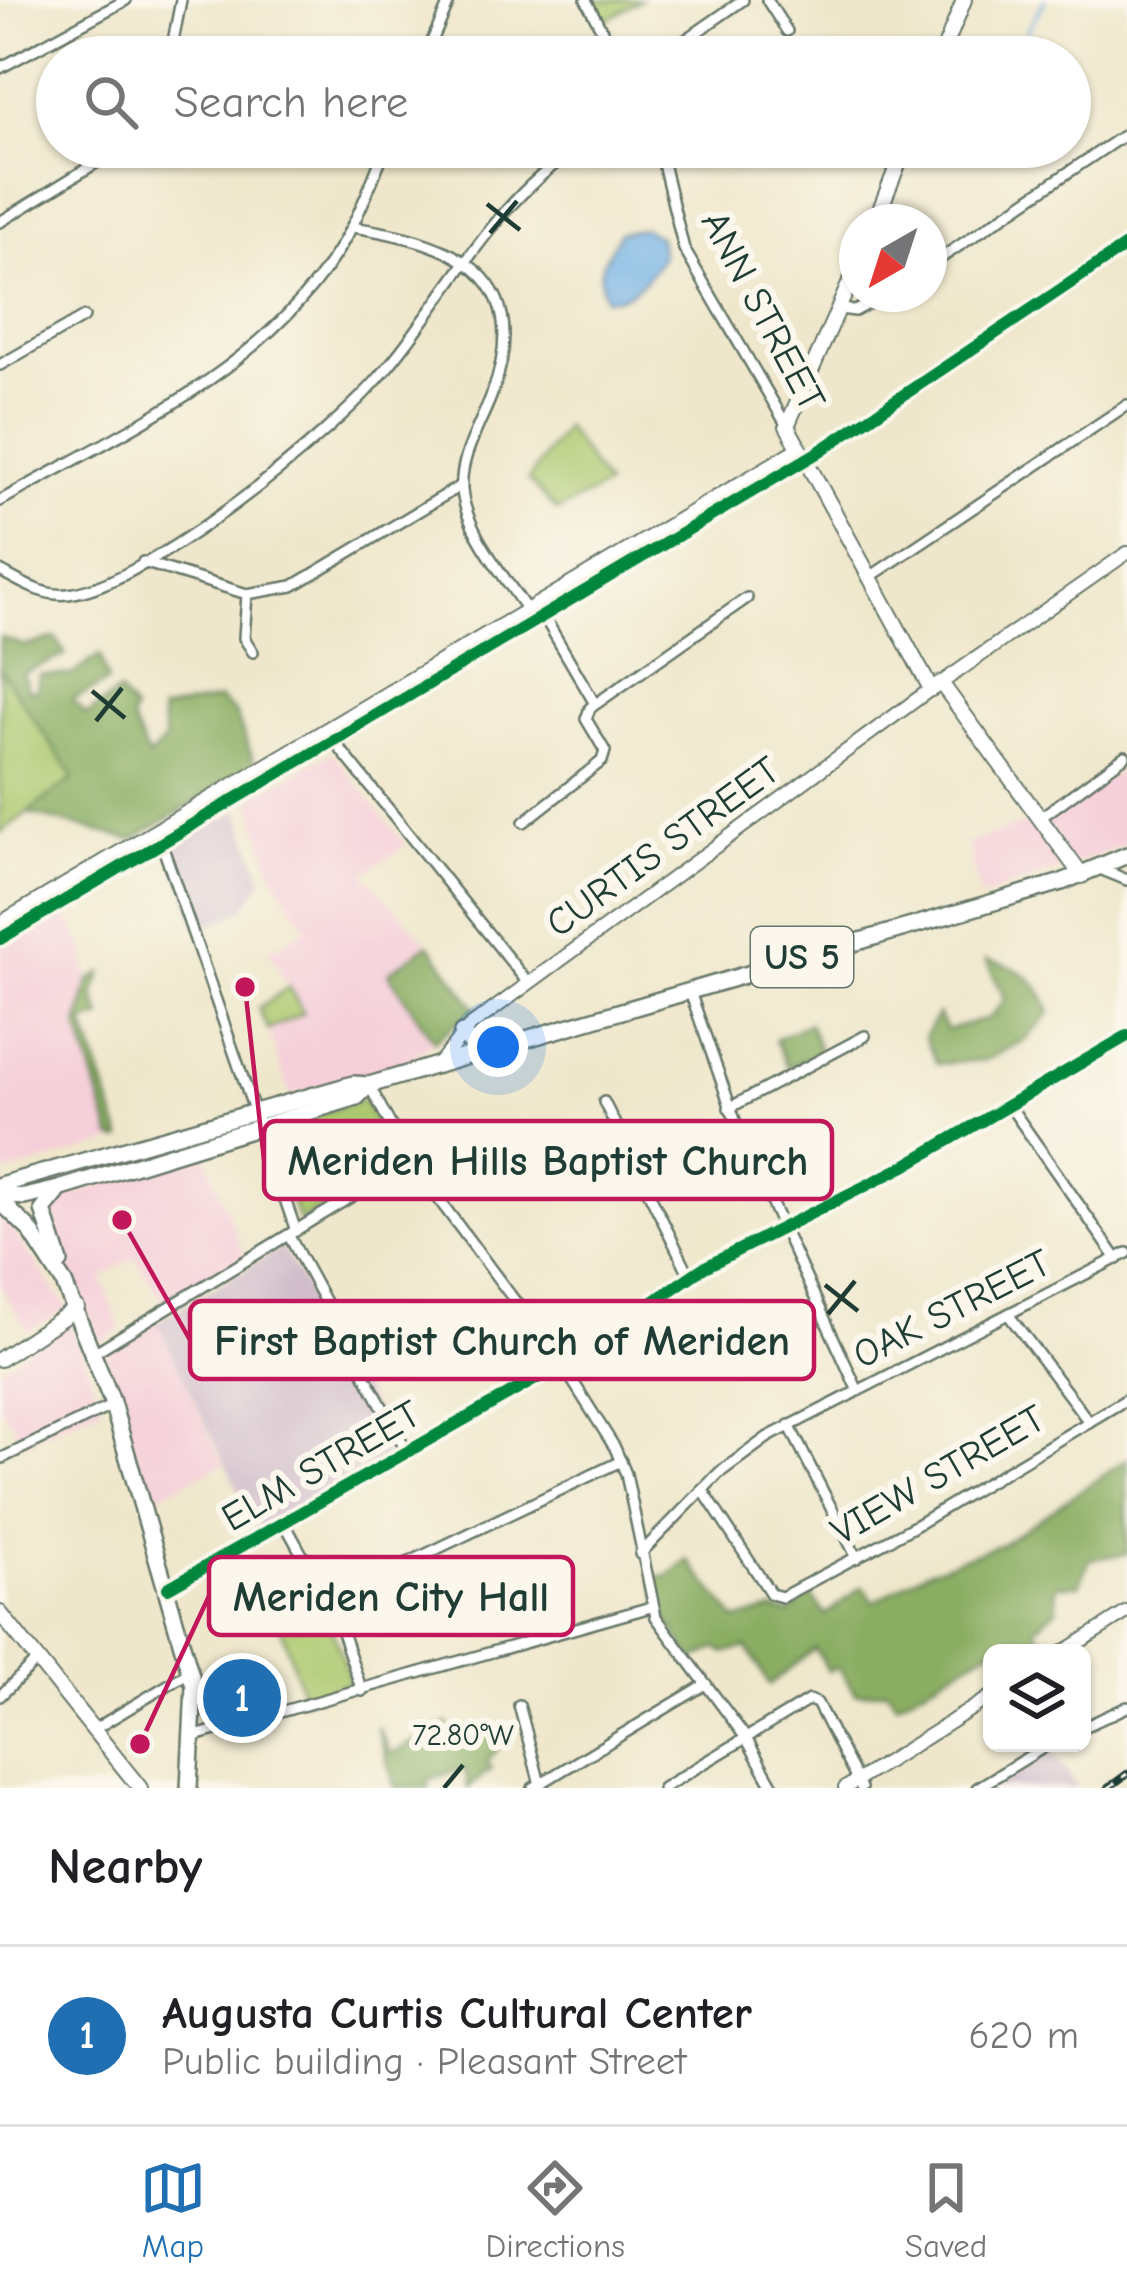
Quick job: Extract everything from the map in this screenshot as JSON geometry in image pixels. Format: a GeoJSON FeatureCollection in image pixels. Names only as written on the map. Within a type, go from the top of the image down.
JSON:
{"type":"FeatureCollection","features":[{"type":"Feature","properties":{"kind":"main road"},"geometry":{"type":"LineString","coordinates":[[949,36],[964,0]]}},
{"type":"Feature","properties":{"kind":"main road"},"geometry":{"type":"LineString","coordinates":[[882,204],[897,168]]}},
{"type":"Feature","properties":{"kind":"main road"},"geometry":{"type":"LineString","coordinates":[[787,426],[839,310]]}},
{"type":"Feature","properties":{"kind":"main road","name":"ANN STREET"},"geometry":{"type":"LineString","coordinates":[[787,426],[936,686],[1082,876]]}},
{"type":"Feature","properties":{"kind":"main road","name":"US 5"},"geometry":{"type":"LineString","coordinates":[[0,1185],[141,1145],[357,1097],[369,1085],[440,1062],[1082,876],[1127,855]]}},
{"type":"Feature","properties":{"kind":"main road"},"geometry":{"type":"LineString","coordinates":[[462,1033],[478,1051]]}},
{"type":"Feature","properties":{"kind":"main road","name":"US 5"},"geometry":{"type":"LineString","coordinates":[[0,1198],[64,1188],[258,1120]]}},
{"type":"Feature","properties":{"kind":"main road"},"geometry":{"type":"LineString","coordinates":[[141,1145],[146,1162]]}},
{"type":"Feature","properties":{"kind":"main road"},"geometry":{"type":"LineString","coordinates":[[64,1188],[43,1210],[68,1290]]}},
{"type":"Feature","properties":{"kind":"main road"},"geometry":{"type":"LineString","coordinates":[[0,1198],[42,1245],[68,1290],[113,1406],[191,1671],[195,1736],[189,1788]]}},
{"type":"Feature","properties":{"kind":"main road"},"geometry":{"type":"LineString","coordinates":[[0,1359],[77,1308]]}},
{"type":"Feature","properties":{"kind":"main road"},"geometry":{"type":"LineString","coordinates":[[0,1613],[140,1788]]}},
{"type":"Feature","properties":{"kind":"street"},"geometry":{"type":"LineString","coordinates":[[59,36],[126,0]]}},
{"type":"Feature","properties":{"kind":"street"},"geometry":{"type":"LineString","coordinates":[[174,36],[181,0]]}},
{"type":"Feature","properties":{"kind":"street"},"geometry":{"type":"LineString","coordinates":[[434,36],[450,0]]}},
{"type":"Feature","properties":{"kind":"street"},"geometry":{"type":"LineString","coordinates":[[586,0],[605,36]]}},
{"type":"Feature","properties":{"kind":"street"},"geometry":{"type":"LineString","coordinates":[[691,36],[743,0]]}},
{"type":"Feature","properties":{"kind":"street"},"geometry":{"type":"LineString","coordinates":[[767,0],[788,31]]}},
{"type":"Feature","properties":{"kind":"street"},"geometry":{"type":"LineString","coordinates":[[0,68],[36,49]]}},
{"type":"Feature","properties":{"kind":"street"},"geometry":{"type":"LineString","coordinates":[[1091,157],[1127,133]]}},
{"type":"Feature","properties":{"kind":"street"},"geometry":{"type":"LineString","coordinates":[[0,222],[88,168]]}},
{"type":"Feature","properties":{"kind":"street"},"geometry":{"type":"LineString","coordinates":[[0,501],[230,364],[306,292],[352,227],[377,168]]}},
{"type":"Feature","properties":{"kind":"street"},"geometry":{"type":"LineString","coordinates":[[0,571],[50,593],[72,594],[143,562],[245,497],[311,444],[380,376],[522,189],[550,168]]}},
{"type":"Feature","properties":{"kind":"street","name":"ANN STREET"},"geometry":{"type":"LineString","coordinates":[[664,168],[684,249],[787,426]]}},
{"type":"Feature","properties":{"kind":"street"},"geometry":{"type":"LineString","coordinates":[[947,254],[1075,168]]}},
{"type":"Feature","properties":{"kind":"street"},"geometry":{"type":"LineString","coordinates":[[352,227],[408,235],[466,260],[496,293],[506,340],[461,484],[472,524],[596,704]]}},
{"type":"Feature","properties":{"kind":"street"},"geometry":{"type":"LineString","coordinates":[[0,939],[47,903],[802,454],[1127,245]]}},
{"type":"Feature","properties":{"kind":"street"},"geometry":{"type":"LineString","coordinates":[[0,365],[84,317]]}},
{"type":"Feature","properties":{"kind":"street"},"geometry":{"type":"LineString","coordinates":[[870,577],[1127,405]]}},
{"type":"Feature","properties":{"kind":"street"},"geometry":{"type":"LineString","coordinates":[[143,562],[247,594],[315,576],[461,484]]}},
{"type":"Feature","properties":{"kind":"street","name":"CURTIS STREET"},"geometry":{"type":"LineString","coordinates":[[440,1062],[462,1033],[528,983],[1127,553]]}},
{"type":"Feature","properties":{"kind":"street"},"geometry":{"type":"LineString","coordinates":[[247,594],[244,638],[253,652]]}},
{"type":"Feature","properties":{"kind":"street"},"geometry":{"type":"LineString","coordinates":[[524,822],[602,761],[605,751],[586,719],[596,704],[747,598]]}},
{"type":"Feature","properties":{"kind":"street"},"geometry":{"type":"LineString","coordinates":[[329,735],[528,983]]}},
{"type":"Feature","properties":{"kind":"street"},"geometry":{"type":"LineString","coordinates":[[1040,818],[1125,756]]}},
{"type":"Feature","properties":{"kind":"street"},"geometry":{"type":"LineString","coordinates":[[159,836],[258,1120],[292,1233],[407,1452]]}},
{"type":"Feature","properties":{"kind":"street"},"geometry":{"type":"LineString","coordinates":[[1100,869],[1127,880]]}},
{"type":"Feature","properties":{"kind":"street"},"geometry":{"type":"LineString","coordinates":[[0,923],[47,903]]}},
{"type":"Feature","properties":{"kind":"street"},"geometry":{"type":"LineString","coordinates":[[689,989],[729,1108],[857,1391]]}},
{"type":"Feature","properties":{"kind":"street"},"geometry":{"type":"LineString","coordinates":[[729,1108],[865,1036]]}},
{"type":"Feature","properties":{"kind":"street","name":"ELM STREET"},"geometry":{"type":"LineString","coordinates":[[168,1588],[562,1364],[690,1276],[1009,1105],[1127,1036]]}},
{"type":"Feature","properties":{"kind":"street"},"geometry":{"type":"LineString","coordinates":[[369,1085],[410,1161],[562,1364],[622,1461],[651,1606],[746,1738],[774,1788]]}},
{"type":"Feature","properties":{"kind":"street"},"geometry":{"type":"LineString","coordinates":[[604,1102],[690,1276]]}},
{"type":"Feature","properties":{"kind":"street"},"geometry":{"type":"LineString","coordinates":[[1009,1105],[1122,1256]]}},
{"type":"Feature","properties":{"kind":"street"},"geometry":{"type":"LineString","coordinates":[[95,1352],[410,1161]]}},
{"type":"Feature","properties":{"kind":"street","name":"OAK STREET"},"geometry":{"type":"LineString","coordinates":[[640,1554],[735,1460],[789,1425],[1122,1256]]}},
{"type":"Feature","properties":{"kind":"street"},"geometry":{"type":"LineString","coordinates":[[1008,1314],[1089,1422]]}},
{"type":"Feature","properties":{"kind":"street","name":"VIEW STREET"},"geometry":{"type":"LineString","coordinates":[[702,1489],[776,1598],[856,1558],[1127,1399]]}},
{"type":"Feature","properties":{"kind":"street"},"geometry":{"type":"LineString","coordinates":[[0,1459],[113,1406]]}},
{"type":"Feature","properties":{"kind":"street"},"geometry":{"type":"LineString","coordinates":[[789,1425],[856,1558]]}},
{"type":"Feature","properties":{"kind":"street"},"geometry":{"type":"LineString","coordinates":[[328,1600],[622,1461]]}},
{"type":"Feature","properties":{"kind":"street"},"geometry":{"type":"LineString","coordinates":[[284,1522],[328,1600],[362,1691]]}},
{"type":"Feature","properties":{"kind":"street"},"geometry":{"type":"LineString","coordinates":[[195,1736],[651,1606]]}},
{"type":"Feature","properties":{"kind":"street"},"geometry":{"type":"LineString","coordinates":[[1076,1644],[1127,1612]]}},
{"type":"Feature","properties":{"kind":"street"},"geometry":{"type":"LineString","coordinates":[[0,1696],[37,1660]]}},
{"type":"Feature","properties":{"kind":"street"},"geometry":{"type":"LineString","coordinates":[[93,1730],[191,1671]]}},
{"type":"Feature","properties":{"kind":"street"},"geometry":{"type":"LineString","coordinates":[[519,1705],[543,1785],[706,1684]]}},
{"type":"Feature","properties":{"kind":"street"},"geometry":{"type":"LineString","coordinates":[[663,1788],[814,1700],[855,1786],[983,1702]]}},
{"type":"Feature","properties":{"kind":"street"},"geometry":{"type":"LineString","coordinates":[[1091,1724],[1127,1707]]}},
{"type":"Feature","properties":{"kind":"street"},"geometry":{"type":"LineString","coordinates":[[977,1788],[1036,1752]]}},
{"type":"Feature","properties":{"kind":"shaded area"},"geometry":{"type":"Polygon","coordinates":[[[332,752],[406,845],[364,874],[429,944],[388,973],[434,1041],[401,1065],[290,1095],[268,1030],[303,1012],[269,951],[306,929],[272,871],[250,800],[332,752]]]}},
{"type":"Feature","properties":{"kind":"shaded area"},"geometry":{"type":"Polygon","coordinates":[[[1127,766],[1127,845],[980,898],[968,843],[1048,816],[1127,766]]]}},
{"type":"Feature","properties":{"kind":"shaded area"},"geometry":{"type":"Polygon","coordinates":[[[239,810],[263,880],[243,909],[198,932],[170,846],[239,810]]]}},
{"type":"Feature","properties":{"kind":"shaded area"},"geometry":{"type":"Polygon","coordinates":[[[73,903],[68,917],[84,952],[89,981],[78,1026],[118,1140],[122,1139],[0,1175],[0,947],[73,903]]]}},
{"type":"Feature","properties":{"kind":"shaded area"},"geometry":{"type":"Polygon","coordinates":[[[204,1151],[244,1256],[165,1302],[134,1257],[102,1278],[121,1329],[100,1344],[49,1221],[53,1201],[204,1151]]]}},
{"type":"Feature","properties":{"kind":"shaded area"},"geometry":{"type":"Polygon","coordinates":[[[0,1212],[68,1309],[28,1331],[0,1286],[0,1212]]]}},
{"type":"Feature","properties":{"kind":"shaded area"},"geometry":{"type":"Polygon","coordinates":[[[282,1247],[397,1449],[257,1530],[157,1322],[282,1247]]]}},
{"type":"Feature","properties":{"kind":"shaded area"},"geometry":{"type":"Polygon","coordinates":[[[70,1322],[102,1407],[24,1442],[0,1405],[0,1369],[70,1322]]]}},
{"type":"Feature","properties":{"kind":"shaded area"},"geometry":{"type":"Polygon","coordinates":[[[157,1322],[224,1464],[150,1499],[105,1355],[157,1322]]]}},
{"type":"Feature","properties":{"kind":"shaded area"},"geometry":{"type":"Polygon","coordinates":[[[1053,1752],[1078,1788],[991,1788],[1053,1752]]]}},
{"type":"Feature","properties":{"kind":"green space"},"geometry":{"type":"Polygon","coordinates":[[[589,0],[640,0],[602,23],[589,0]]]}},
{"type":"Feature","properties":{"kind":"green space"},"geometry":{"type":"Polygon","coordinates":[[[565,427],[606,486],[557,511],[528,480],[565,427]]]}},
{"type":"Feature","properties":{"kind":"green space"},"geometry":{"type":"Polygon","coordinates":[[[0,637],[25,646],[56,638],[66,655],[23,673],[28,690],[37,690],[39,675],[72,675],[100,655],[108,682],[72,700],[87,715],[119,692],[134,711],[131,720],[148,757],[165,741],[161,711],[219,699],[235,713],[256,766],[132,840],[27,813],[74,778],[0,669],[0,637]]]}},
{"type":"Feature","properties":{"kind":"green space"},"geometry":{"type":"Polygon","coordinates":[[[0,669],[75,778],[0,833],[0,669]]]}},
{"type":"Feature","properties":{"kind":"green space"},"geometry":{"type":"Polygon","coordinates":[[[429,944],[476,1009],[434,1041],[388,973],[429,944]]]}},
{"type":"Feature","properties":{"kind":"green space"},"geometry":{"type":"Polygon","coordinates":[[[986,960],[1027,976],[1050,1013],[1025,1040],[986,1060],[937,1064],[924,1037],[938,1014],[946,1030],[990,1018],[1005,999],[986,960]]]}},
{"type":"Feature","properties":{"kind":"green space"},"geometry":{"type":"Polygon","coordinates":[[[102,973],[94,995],[102,1017],[84,1023],[122,1139],[118,1140],[112,1137],[78,1026],[89,981],[102,973]]]}},
{"type":"Feature","properties":{"kind":"green space"},"geometry":{"type":"Polygon","coordinates":[[[289,987],[303,1013],[268,1030],[258,1008],[289,987]]]}},
{"type":"Feature","properties":{"kind":"green space"},"geometry":{"type":"Polygon","coordinates":[[[809,1023],[820,1052],[788,1068],[775,1040],[809,1023]]]}},
{"type":"Feature","properties":{"kind":"green space"},"geometry":{"type":"Polygon","coordinates":[[[363,1100],[399,1163],[299,1221],[269,1139],[273,1128],[363,1100]]]}},
{"type":"Feature","properties":{"kind":"green space"},"geometry":{"type":"Polygon","coordinates":[[[1127,1459],[1127,1554],[1090,1559],[1079,1585],[1056,1585],[1057,1609],[1035,1629],[1048,1644],[983,1644],[983,1653],[896,1704],[887,1690],[856,1694],[838,1667],[828,1671],[815,1648],[770,1685],[747,1647],[725,1653],[717,1648],[693,1661],[660,1608],[653,1577],[668,1576],[688,1560],[736,1620],[773,1610],[789,1614],[810,1593],[825,1615],[863,1586],[874,1602],[924,1572],[1002,1544],[1127,1459]]]}},
{"type":"Feature","properties":{"kind":"green space"},"geometry":{"type":"Polygon","coordinates":[[[324,1607],[351,1682],[304,1700],[281,1627],[324,1607]]]}},
{"type":"Feature","properties":{"kind":"green space"},"geometry":{"type":"Polygon","coordinates":[[[448,1723],[454,1742],[489,1728],[499,1748],[487,1761],[491,1769],[468,1788],[465,1768],[428,1780],[429,1788],[395,1788],[377,1726],[391,1754],[448,1723]]]}},
{"type":"Feature","properties":{"kind":"water"},"geometry":{"type":"Polygon","coordinates":[[[644,228],[659,237],[662,256],[631,292],[605,298],[601,269],[619,232],[644,228]]]}},
{"type":"Feature","properties":{"kind":"waterway"},"geometry":{"type":"LineString","coordinates":[[1024,36],[1045,0]]}},
{"type":"Feature","properties":{"kind":"railway"},"geometry":{"type":"LineString","coordinates":[[1108,1788],[1127,1774]]}},
{"type":"Feature","properties":{"kind":"cycle path"},"geometry":{"type":"LineString","coordinates":[[0,939],[817,453],[1127,245]]}},
{"type":"Feature","properties":{"kind":"cycle path"},"geometry":{"type":"LineString","coordinates":[[168,1588],[562,1364],[703,1268],[903,1167],[1127,1036]]}},
{"type":"Feature","properties":{"kind":"place","name":"Meriden Hills Baptist Church"},"geometry":{"type":"Point","coordinates":[245,987]}},
{"type":"Feature","properties":{"kind":"place","name":"First Baptist Church of Meriden"},"geometry":{"type":"Point","coordinates":[122,1220]}},
{"type":"Feature","properties":{"kind":"place","name":"Augusta Curtis Cultural Center"},"geometry":{"type":"Point","coordinates":[242,1698]}},
{"type":"Feature","properties":{"kind":"place","name":"Meriden City Hall"},"geometry":{"type":"Point","coordinates":[140,1744]}}]}
